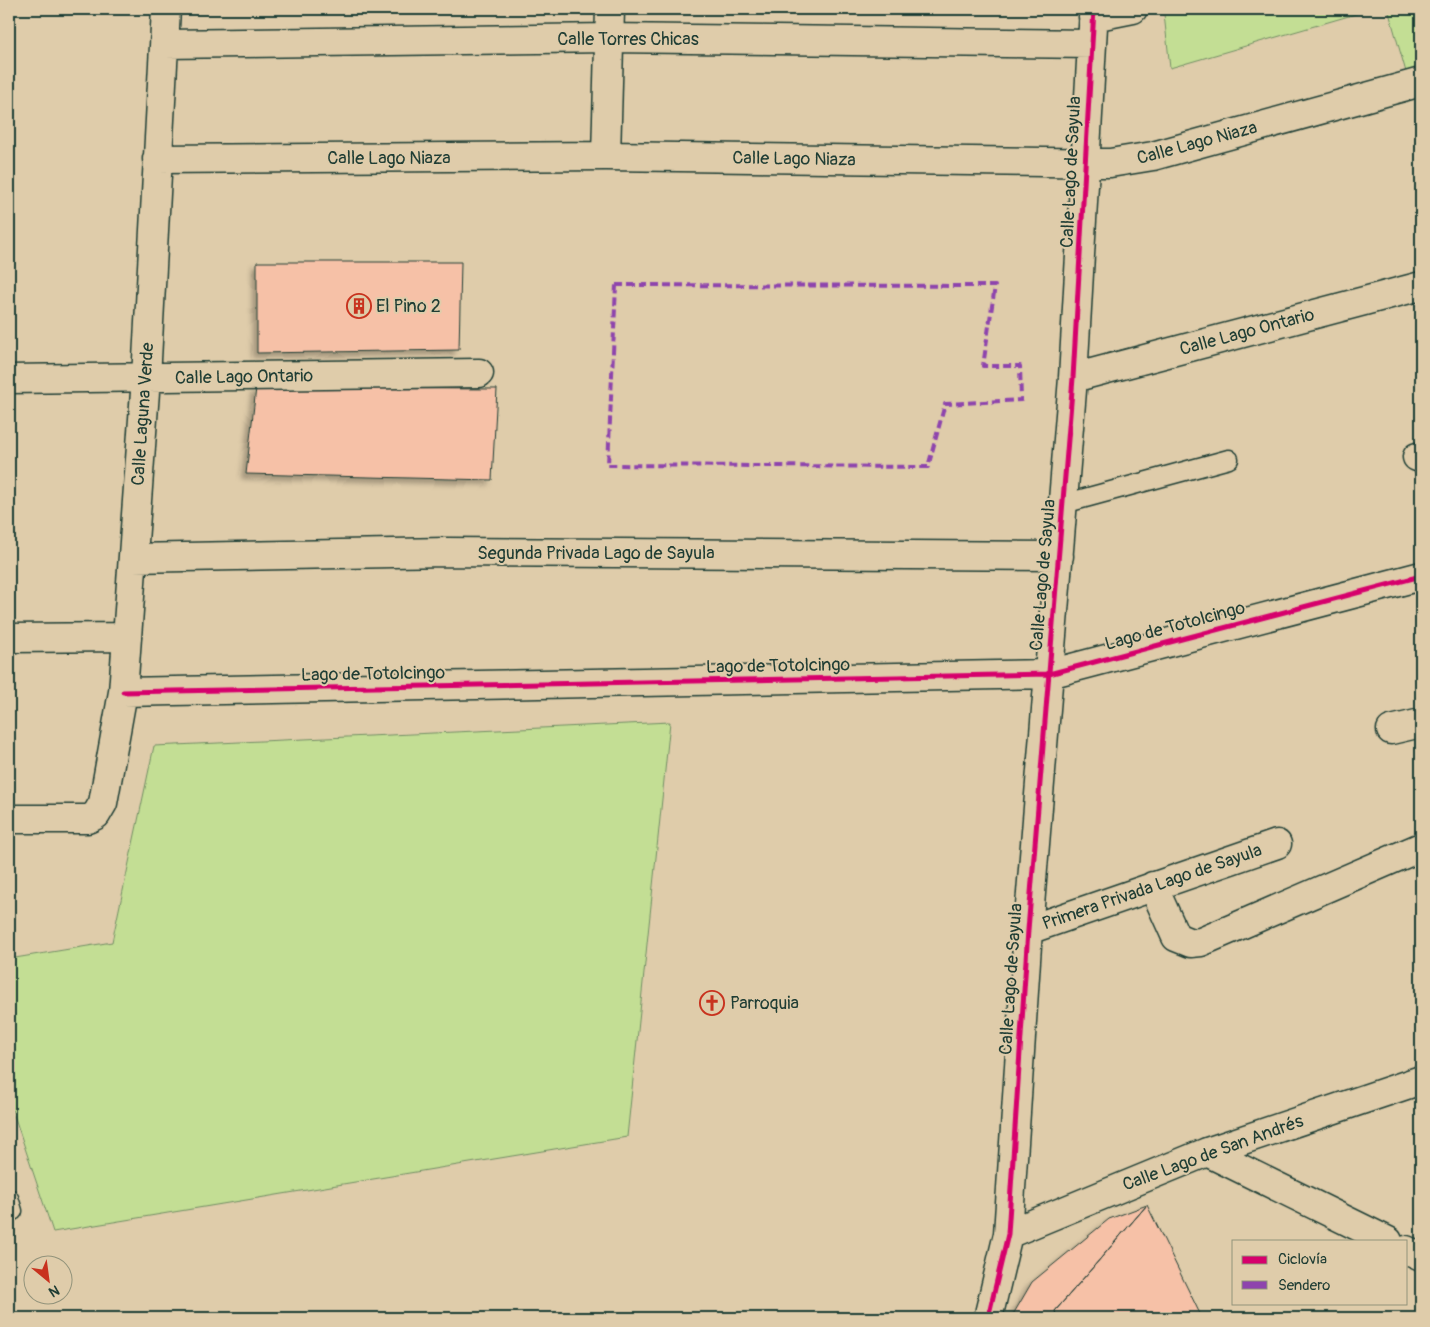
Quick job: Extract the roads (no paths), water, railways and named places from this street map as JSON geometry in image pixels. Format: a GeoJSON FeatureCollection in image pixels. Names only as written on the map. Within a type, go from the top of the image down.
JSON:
{"type":"FeatureCollection","features":[{"type":"Feature","properties":{"kind":"street","name":"Calle Laguna Verde"},"geometry":{"type":"LineString","coordinates":[[9,819],[81,820],[96,815],[103,804],[123,692],[146,378],[166,9]]}},
{"type":"Feature","properties":{"kind":"street"},"geometry":{"type":"LineString","coordinates":[[606,156],[610,9]]}},
{"type":"Feature","properties":{"kind":"street","name":"Calle Torres Chicas"},"geometry":{"type":"LineString","coordinates":[[165,44],[609,38],[1093,23],[1133,9]]}},
{"type":"Feature","properties":{"kind":"street","name":"Calle Lago de Sayula"},"geometry":{"type":"LineString","coordinates":[[988,1318],[1008,1234],[1028,930],[1073,378],[1093,23]]}},
{"type":"Feature","properties":{"kind":"street","name":"Calle Lago Niaza"},"geometry":{"type":"LineString","coordinates":[[157,159],[606,156],[1110,163],[1153,156],[1421,82]]}},
{"type":"Feature","properties":{"kind":"street","name":"Calle Lago Ontario"},"geometry":{"type":"LineString","coordinates":[[1073,378],[1421,286]]}},
{"type":"Feature","properties":{"kind":"street","name":"Calle Lago Ontario"},"geometry":{"type":"LineString","coordinates":[[9,379],[480,373]]}},
{"type":"Feature","properties":{"kind":"street","name":"Segunda Privada Lago de Sayula"},"geometry":{"type":"LineString","coordinates":[[133,558],[446,552],[1059,556]]}},
{"type":"Feature","properties":{"kind":"street","name":"Lago de Totolcingo"},"geometry":{"type":"LineString","coordinates":[[123,692],[1048,674],[1421,576]]}},
{"type":"Feature","properties":{"kind":"street"},"geometry":{"type":"LineString","coordinates":[[9,638],[127,637]]}},
{"type":"Feature","properties":{"kind":"street"},"geometry":{"type":"LineString","coordinates":[[1391,730],[1421,723]]}},
{"type":"Feature","properties":{"kind":"street","name":"Primera Privada Lago de Sayula"},"geometry":{"type":"LineString","coordinates":[[1028,930],[1277,844]]}},
{"type":"Feature","properties":{"kind":"street"},"geometry":{"type":"LineString","coordinates":[[1153,886],[1176,937],[1181,941],[1201,942],[1421,847]]}},
{"type":"Feature","properties":{"kind":"street","name":"Calle Lago de San Andrés"},"geometry":{"type":"LineString","coordinates":[[1008,1234],[1207,1152],[1421,1080]]}},
{"type":"Feature","properties":{"kind":"street"},"geometry":{"type":"LineString","coordinates":[[1207,1152],[1386,1240]]}},
{"type":"Feature","properties":{"kind":"street"},"geometry":{"type":"LineString","coordinates":[[1408,1251],[1421,1257]]}},
{"type":"Feature","properties":{"kind":"lane"},"geometry":{"type":"LineString","coordinates":[[1063,504],[1229,459]]}},
{"type":"Feature","properties":{"kind":"place","name":"El Pino 2"},"geometry":{"type":"Point","coordinates":[359,306]}},
{"type":"Feature","properties":{"kind":"place","name":"Parroquia"},"geometry":{"type":"Point","coordinates":[712,1003]}}]}
